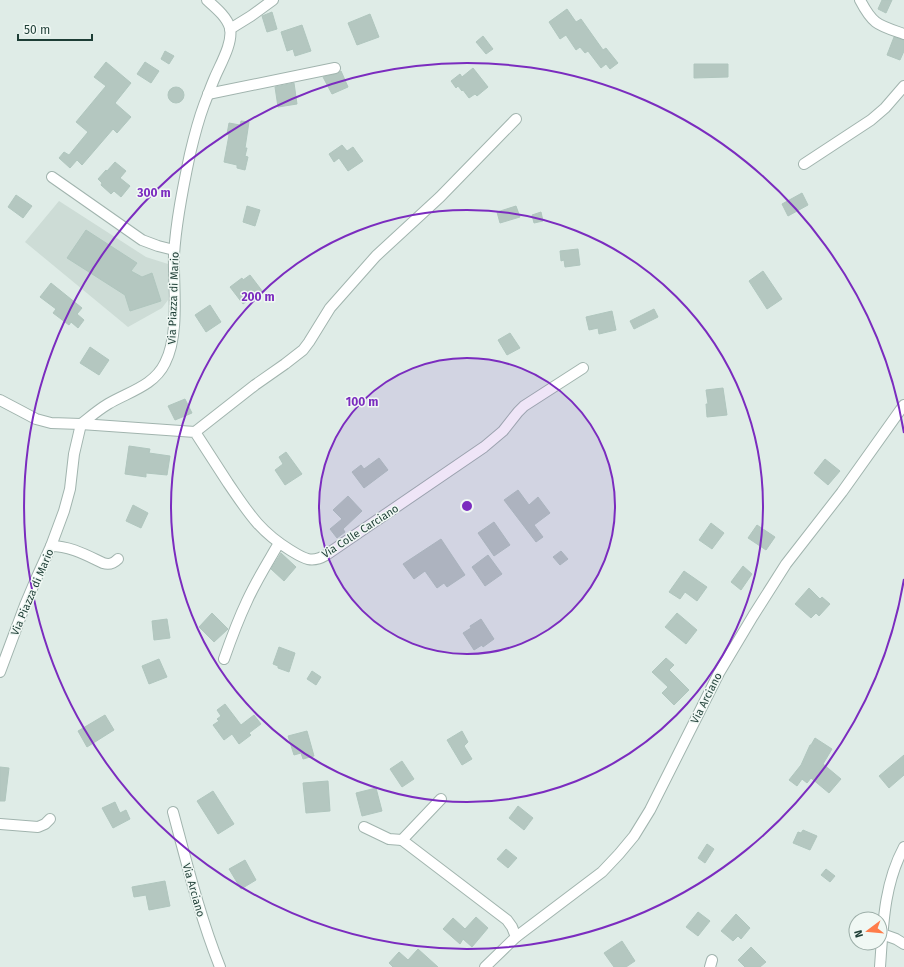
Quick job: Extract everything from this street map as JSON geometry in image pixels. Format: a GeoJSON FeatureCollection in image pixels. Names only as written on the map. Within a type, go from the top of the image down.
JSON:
{"type":"FeatureCollection","features":[{"type":"Feature","properties":{"kind":"street"},"geometry":{"type":"LineString","coordinates":[[208,0],[224,16],[230,29],[251,16],[272,0]]}},
{"type":"Feature","properties":{"kind":"street"},"geometry":{"type":"LineString","coordinates":[[860,0],[867,14],[873,20],[884,27],[904,34]]}},
{"type":"Feature","properties":{"kind":"street","name":"Via Piazza di Mario"},"geometry":{"type":"LineString","coordinates":[[0,672],[33,585],[51,546],[67,503],[74,454],[81,424],[107,404],[144,386],[155,377],[164,366],[170,353],[173,333],[174,250],[178,215],[190,154],[200,117],[228,46],[230,29]]}},
{"type":"Feature","properties":{"kind":"street"},"geometry":{"type":"LineString","coordinates":[[208,94],[335,68]]}},
{"type":"Feature","properties":{"kind":"street"},"geometry":{"type":"LineString","coordinates":[[804,164],[871,120],[885,108],[904,86]]}},
{"type":"Feature","properties":{"kind":"street"},"geometry":{"type":"LineString","coordinates":[[0,400],[44,422],[55,424],[81,424],[195,432],[303,350],[327,311],[376,256],[440,197],[516,119]]}},
{"type":"Feature","properties":{"kind":"street"},"geometry":{"type":"LineString","coordinates":[[52,177],[142,240],[174,250]]}},
{"type":"Feature","properties":{"kind":"street","name":"Via Colle Carciano"},"geometry":{"type":"LineString","coordinates":[[195,432],[248,512],[263,530],[304,558],[313,560],[322,557],[357,534],[494,440],[524,406],[582,368]]}},
{"type":"Feature","properties":{"kind":"street","name":"Via Arciano"},"geometry":{"type":"LineString","coordinates":[[485,967],[516,937],[602,872],[620,854],[634,836],[650,810],[719,673],[753,616],[786,564],[842,492],[904,405]]}},
{"type":"Feature","properties":{"kind":"street"},"geometry":{"type":"LineString","coordinates":[[224,659],[235,628],[247,601],[259,577],[280,543]]}},
{"type":"Feature","properties":{"kind":"street"},"geometry":{"type":"LineString","coordinates":[[51,546],[61,546],[74,549],[108,564],[114,563],[118,559]]}},
{"type":"Feature","properties":{"kind":"street"},"geometry":{"type":"LineString","coordinates":[[402,840],[441,799]]}},
{"type":"Feature","properties":{"kind":"street","name":"Via Arciano"},"geometry":{"type":"LineString","coordinates":[[173,812],[196,897],[209,939],[220,967]]}},
{"type":"Feature","properties":{"kind":"street"},"geometry":{"type":"LineString","coordinates":[[0,824],[38,827],[45,824],[50,819]]}},
{"type":"Feature","properties":{"kind":"street"},"geometry":{"type":"LineString","coordinates":[[364,827],[386,838],[402,840],[507,920],[516,937]]}},
{"type":"Feature","properties":{"kind":"street"},"geometry":{"type":"LineString","coordinates":[[884,911],[889,884],[904,846]]}},
{"type":"Feature","properties":{"kind":"street"},"geometry":{"type":"LineString","coordinates":[[888,936],[904,944]]}},
{"type":"Feature","properties":{"kind":"street"},"geometry":{"type":"LineString","coordinates":[[880,967],[881,951]]}},
{"type":"Feature","properties":{"kind":"shaded area"},"geometry":{"type":"Polygon","coordinates":[[[59,201],[146,257],[168,264],[168,300],[162,308],[128,327],[25,242],[59,201]]]}},
{"type":"Feature","properties":{"kind":"building"},"geometry":{"type":"Polygon","coordinates":[[[882,0],[892,0],[886,13],[878,9],[882,0]]]}},
{"type":"Feature","properties":{"kind":"building"},"geometry":{"type":"Polygon","coordinates":[[[567,9],[576,22],[581,19],[603,50],[606,48],[618,63],[610,69],[606,64],[601,68],[588,51],[585,53],[580,47],[576,50],[566,35],[560,39],[549,22],[567,9]]]}},
{"type":"Feature","properties":{"kind":"building"},"geometry":{"type":"Polygon","coordinates":[[[272,12],[277,29],[267,32],[262,16],[272,12]]]}},
{"type":"Feature","properties":{"kind":"building"},"geometry":{"type":"Polygon","coordinates":[[[370,14],[379,37],[357,45],[348,23],[370,14]]]}},
{"type":"Feature","properties":{"kind":"building"},"geometry":{"type":"Polygon","coordinates":[[[302,25],[311,51],[295,56],[293,49],[287,51],[281,32],[302,25]]]}},
{"type":"Feature","properties":{"kind":"building"},"geometry":{"type":"Polygon","coordinates":[[[483,36],[493,49],[486,54],[476,42],[483,36]]]}},
{"type":"Feature","properties":{"kind":"building"},"geometry":{"type":"Polygon","coordinates":[[[894,37],[904,40],[904,51],[900,60],[887,55],[894,37]]]}},
{"type":"Feature","properties":{"kind":"building"},"geometry":{"type":"Polygon","coordinates":[[[165,51],[174,56],[169,64],[161,59],[165,51]]]}},
{"type":"Feature","properties":{"kind":"building"},"geometry":{"type":"Polygon","coordinates":[[[106,62],[131,83],[115,103],[131,117],[117,133],[113,129],[82,165],[77,160],[70,168],[59,158],[64,152],[69,155],[88,132],[76,122],[106,86],[94,77],[106,62]]]}},
{"type":"Feature","properties":{"kind":"building"},"geometry":{"type":"Polygon","coordinates":[[[145,62],[159,71],[151,83],[137,74],[145,62]]]}},
{"type":"Feature","properties":{"kind":"building"},"geometry":{"type":"Polygon","coordinates":[[[694,64],[728,64],[728,77],[694,78],[694,64]]]}},
{"type":"Feature","properties":{"kind":"building"},"geometry":{"type":"Polygon","coordinates":[[[473,68],[488,87],[477,96],[475,94],[469,98],[463,90],[462,91],[458,86],[456,88],[451,81],[460,74],[462,77],[473,68]]]}},
{"type":"Feature","properties":{"kind":"building"},"geometry":{"type":"Polygon","coordinates":[[[341,71],[348,87],[332,94],[323,77],[336,74],[341,71]]]}},
{"type":"Feature","properties":{"kind":"building"},"geometry":{"type":"Polygon","coordinates":[[[294,83],[297,104],[278,107],[275,87],[294,83]]]}},
{"type":"Feature","properties":{"kind":"building"},"geometry":{"type":"Polygon","coordinates":[[[176,87],[182,89],[184,95],[182,101],[176,103],[170,101],[168,95],[170,89],[176,87]]]}},
{"type":"Feature","properties":{"kind":"building"},"geometry":{"type":"Polygon","coordinates":[[[241,121],[249,122],[245,148],[247,148],[245,156],[248,157],[245,170],[237,168],[237,165],[224,162],[229,135],[227,134],[229,123],[240,125],[241,121]]]}},
{"type":"Feature","properties":{"kind":"building"},"geometry":{"type":"Polygon","coordinates":[[[342,145],[347,151],[353,147],[363,161],[348,171],[339,158],[334,162],[329,154],[342,145]]]}},
{"type":"Feature","properties":{"kind":"building"},"geometry":{"type":"Polygon","coordinates":[[[115,162],[126,171],[120,178],[130,186],[121,197],[114,191],[111,194],[101,185],[102,183],[98,179],[115,162]]]}},
{"type":"Feature","properties":{"kind":"building"},"geometry":{"type":"Polygon","coordinates":[[[802,193],[808,205],[788,216],[782,204],[802,193]]]}},
{"type":"Feature","properties":{"kind":"building"},"geometry":{"type":"Polygon","coordinates":[[[16,195],[32,206],[23,218],[8,207],[16,195]]]}},
{"type":"Feature","properties":{"kind":"building"},"geometry":{"type":"Polygon","coordinates":[[[247,206],[260,210],[255,226],[243,222],[247,206]]]}},
{"type":"Feature","properties":{"kind":"building"},"geometry":{"type":"Polygon","coordinates":[[[516,206],[520,217],[500,223],[497,212],[516,206]]]}},
{"type":"Feature","properties":{"kind":"building"},"geometry":{"type":"Polygon","coordinates":[[[541,212],[543,221],[534,223],[532,215],[541,212]]]}},
{"type":"Feature","properties":{"kind":"building"},"geometry":{"type":"Polygon","coordinates":[[[86,230],[137,263],[131,271],[142,277],[152,273],[161,301],[130,311],[125,295],[67,258],[86,230]]]}},
{"type":"Feature","properties":{"kind":"building"},"geometry":{"type":"Polygon","coordinates":[[[578,249],[580,265],[565,267],[564,260],[561,261],[560,251],[578,249]]]}},
{"type":"Feature","properties":{"kind":"building"},"geometry":{"type":"Polygon","coordinates":[[[763,271],[782,299],[767,309],[749,281],[763,271]]]}},
{"type":"Feature","properties":{"kind":"building"},"geometry":{"type":"Polygon","coordinates":[[[250,275],[263,292],[243,304],[230,287],[242,278],[243,280],[250,275]]]}},
{"type":"Feature","properties":{"kind":"building"},"geometry":{"type":"Polygon","coordinates":[[[51,283],[82,308],[77,314],[84,320],[78,328],[71,322],[69,325],[53,313],[56,309],[40,297],[51,283]]]}},
{"type":"Feature","properties":{"kind":"building"},"geometry":{"type":"Polygon","coordinates":[[[210,305],[221,322],[206,332],[195,315],[210,305]]]}},
{"type":"Feature","properties":{"kind":"building"},"geometry":{"type":"Polygon","coordinates":[[[654,309],[658,317],[634,329],[630,321],[654,309]]]}},
{"type":"Feature","properties":{"kind":"building"},"geometry":{"type":"Polygon","coordinates":[[[612,311],[616,330],[599,334],[598,328],[589,330],[586,317],[612,311]]]}},
{"type":"Feature","properties":{"kind":"building"},"geometry":{"type":"Polygon","coordinates":[[[510,333],[520,348],[507,355],[498,340],[510,333]]]}},
{"type":"Feature","properties":{"kind":"building"},"geometry":{"type":"Polygon","coordinates":[[[90,347],[109,360],[99,375],[80,363],[90,347]]]}},
{"type":"Feature","properties":{"kind":"building"},"geometry":{"type":"Polygon","coordinates":[[[723,388],[727,415],[707,417],[706,404],[708,404],[706,390],[723,388]]]}},
{"type":"Feature","properties":{"kind":"building"},"geometry":{"type":"Polygon","coordinates":[[[185,399],[192,413],[175,420],[168,406],[185,399]]]}},
{"type":"Feature","properties":{"kind":"building"},"geometry":{"type":"Polygon","coordinates":[[[129,446],[150,449],[149,453],[170,456],[167,475],[146,473],[146,477],[125,474],[129,446]]]}},
{"type":"Feature","properties":{"kind":"building"},"geometry":{"type":"Polygon","coordinates":[[[286,452],[302,474],[285,485],[275,470],[283,464],[279,457],[286,452]]]}},
{"type":"Feature","properties":{"kind":"building"},"geometry":{"type":"Polygon","coordinates":[[[379,458],[388,470],[364,488],[352,472],[361,465],[364,469],[379,458]]]}},
{"type":"Feature","properties":{"kind":"building"},"geometry":{"type":"Polygon","coordinates":[[[825,459],[840,471],[828,485],[814,473],[825,459]]]}},
{"type":"Feature","properties":{"kind":"building"},"geometry":{"type":"Polygon","coordinates":[[[518,490],[529,505],[538,497],[550,513],[534,525],[543,537],[536,542],[504,500],[518,490]]]}},
{"type":"Feature","properties":{"kind":"building"},"geometry":{"type":"Polygon","coordinates":[[[348,496],[362,511],[343,529],[345,532],[337,538],[330,529],[342,519],[333,510],[348,496]]]}},
{"type":"Feature","properties":{"kind":"building"},"geometry":{"type":"Polygon","coordinates":[[[133,505],[148,513],[141,528],[126,521],[133,505]]]}},
{"type":"Feature","properties":{"kind":"building"},"geometry":{"type":"Polygon","coordinates":[[[494,522],[510,545],[494,556],[478,533],[494,522]]]}},
{"type":"Feature","properties":{"kind":"building"},"geometry":{"type":"Polygon","coordinates":[[[711,523],[724,533],[712,549],[699,540],[711,523]]]}},
{"type":"Feature","properties":{"kind":"building"},"geometry":{"type":"Polygon","coordinates":[[[757,525],[775,537],[766,550],[748,538],[757,525]]]}},
{"type":"Feature","properties":{"kind":"building"},"geometry":{"type":"Polygon","coordinates":[[[441,539],[465,575],[447,587],[444,583],[437,588],[425,571],[414,579],[403,564],[441,539]]]}},
{"type":"Feature","properties":{"kind":"building"},"geometry":{"type":"Polygon","coordinates":[[[561,551],[568,559],[560,565],[553,557],[561,551]]]}},
{"type":"Feature","properties":{"kind":"building"},"geometry":{"type":"Polygon","coordinates":[[[281,553],[296,567],[284,581],[271,569],[281,553]]]}},
{"type":"Feature","properties":{"kind":"building"},"geometry":{"type":"Polygon","coordinates":[[[488,555],[502,574],[485,586],[472,567],[488,555]]]}},
{"type":"Feature","properties":{"kind":"building"},"geometry":{"type":"Polygon","coordinates":[[[743,566],[752,574],[741,590],[731,582],[743,566]]]}},
{"type":"Feature","properties":{"kind":"building"},"geometry":{"type":"Polygon","coordinates":[[[684,571],[707,587],[697,601],[685,592],[680,599],[669,592],[684,571]]]}},
{"type":"Feature","properties":{"kind":"building"},"geometry":{"type":"Polygon","coordinates":[[[809,588],[820,599],[822,597],[830,604],[819,616],[816,613],[811,618],[795,604],[809,588]]]}},
{"type":"Feature","properties":{"kind":"building"},"geometry":{"type":"Polygon","coordinates":[[[212,613],[228,629],[214,642],[199,627],[212,613]]]}},
{"type":"Feature","properties":{"kind":"building"},"geometry":{"type":"Polygon","coordinates":[[[677,613],[697,630],[686,644],[665,627],[677,613]]]}},
{"type":"Feature","properties":{"kind":"building"},"geometry":{"type":"Polygon","coordinates":[[[167,619],[170,638],[154,640],[152,621],[167,619]]]}},
{"type":"Feature","properties":{"kind":"building"},"geometry":{"type":"Polygon","coordinates":[[[481,619],[494,639],[483,647],[482,645],[474,650],[463,633],[471,628],[470,626],[481,619]]]}},
{"type":"Feature","properties":{"kind":"building"},"geometry":{"type":"Polygon","coordinates":[[[279,647],[295,653],[289,672],[278,668],[278,666],[273,664],[279,647]]]}},
{"type":"Feature","properties":{"kind":"building"},"geometry":{"type":"Polygon","coordinates":[[[666,658],[674,665],[669,670],[689,690],[674,705],[662,693],[668,687],[652,672],[666,658]]]}},
{"type":"Feature","properties":{"kind":"building"},"geometry":{"type":"Polygon","coordinates":[[[159,659],[167,677],[149,684],[142,666],[159,659]]]}},
{"type":"Feature","properties":{"kind":"building"},"geometry":{"type":"Polygon","coordinates":[[[312,671],[321,677],[316,685],[307,679],[312,671]]]}},
{"type":"Feature","properties":{"kind":"building"},"geometry":{"type":"Polygon","coordinates":[[[225,704],[241,725],[254,715],[261,724],[249,733],[251,735],[239,744],[232,734],[224,740],[213,725],[219,721],[217,719],[221,716],[217,710],[225,704]]]}},
{"type":"Feature","properties":{"kind":"building"},"geometry":{"type":"Polygon","coordinates":[[[105,715],[114,730],[87,747],[78,731],[105,715]]]}},
{"type":"Feature","properties":{"kind":"building"},"geometry":{"type":"Polygon","coordinates":[[[307,731],[314,756],[303,759],[301,753],[294,755],[288,736],[307,731]]]}},
{"type":"Feature","properties":{"kind":"building"},"geometry":{"type":"Polygon","coordinates":[[[462,731],[468,742],[464,746],[472,759],[462,765],[447,740],[462,731]]]}},
{"type":"Feature","properties":{"kind":"building"},"geometry":{"type":"Polygon","coordinates":[[[815,738],[832,749],[823,764],[841,779],[829,793],[811,778],[807,783],[802,779],[797,786],[789,780],[801,765],[810,745],[815,738]]]}},
{"type":"Feature","properties":{"kind":"building"},"geometry":{"type":"Polygon","coordinates":[[[904,755],[904,775],[889,788],[879,776],[904,755]]]}},
{"type":"Feature","properties":{"kind":"building"},"geometry":{"type":"Polygon","coordinates":[[[402,761],[414,779],[402,787],[390,769],[402,761]]]}},
{"type":"Feature","properties":{"kind":"building"},"geometry":{"type":"Polygon","coordinates":[[[0,767],[9,768],[5,801],[0,801],[0,767]]]}},
{"type":"Feature","properties":{"kind":"building"},"geometry":{"type":"Polygon","coordinates":[[[328,781],[330,811],[306,813],[303,783],[328,781]]]}},
{"type":"Feature","properties":{"kind":"building"},"geometry":{"type":"Polygon","coordinates":[[[376,788],[382,811],[362,816],[356,793],[376,788]]]}},
{"type":"Feature","properties":{"kind":"building"},"geometry":{"type":"Polygon","coordinates":[[[213,791],[234,824],[218,834],[197,801],[213,791]]]}},
{"type":"Feature","properties":{"kind":"building"},"geometry":{"type":"Polygon","coordinates":[[[115,802],[120,813],[126,810],[130,819],[113,828],[102,808],[115,802]]]}},
{"type":"Feature","properties":{"kind":"building"},"geometry":{"type":"Polygon","coordinates":[[[518,806],[533,818],[524,830],[509,818],[518,806]]]}},
{"type":"Feature","properties":{"kind":"building"},"geometry":{"type":"Polygon","coordinates":[[[803,830],[817,836],[810,850],[793,843],[798,832],[801,833],[803,830]]]}},
{"type":"Feature","properties":{"kind":"building"},"geometry":{"type":"Polygon","coordinates":[[[707,844],[714,849],[705,863],[698,858],[707,844]]]}},
{"type":"Feature","properties":{"kind":"building"},"geometry":{"type":"Polygon","coordinates":[[[506,849],[517,858],[508,868],[497,859],[506,849]]]}},
{"type":"Feature","properties":{"kind":"building"},"geometry":{"type":"Polygon","coordinates":[[[245,860],[256,880],[241,889],[229,869],[245,860]]]}},
{"type":"Feature","properties":{"kind":"building"},"geometry":{"type":"Polygon","coordinates":[[[826,869],[835,876],[830,882],[821,875],[826,869]]]}},
{"type":"Feature","properties":{"kind":"building"},"geometry":{"type":"Polygon","coordinates":[[[165,881],[170,906],[149,910],[146,895],[134,897],[132,887],[165,881]]]}},
{"type":"Feature","properties":{"kind":"building"},"geometry":{"type":"Polygon","coordinates":[[[698,912],[710,921],[698,936],[686,927],[698,912]]]}},
{"type":"Feature","properties":{"kind":"building"},"geometry":{"type":"Polygon","coordinates":[[[736,914],[750,928],[741,939],[738,936],[733,941],[721,931],[736,914]]]}},
{"type":"Feature","properties":{"kind":"building"},"geometry":{"type":"Polygon","coordinates":[[[476,917],[488,928],[472,947],[463,939],[460,944],[443,929],[453,918],[465,929],[476,917]]]}},
{"type":"Feature","properties":{"kind":"building"},"geometry":{"type":"Polygon","coordinates":[[[622,941],[635,961],[626,967],[614,967],[604,953],[622,941]]]}},
{"type":"Feature","properties":{"kind":"building"},"geometry":{"type":"Polygon","coordinates":[[[751,947],[766,962],[760,967],[745,967],[738,960],[751,947]]]}},
{"type":"Feature","properties":{"kind":"building"},"geometry":{"type":"Polygon","coordinates":[[[418,949],[438,967],[393,967],[389,963],[399,952],[408,960],[418,949]]]}}]}
